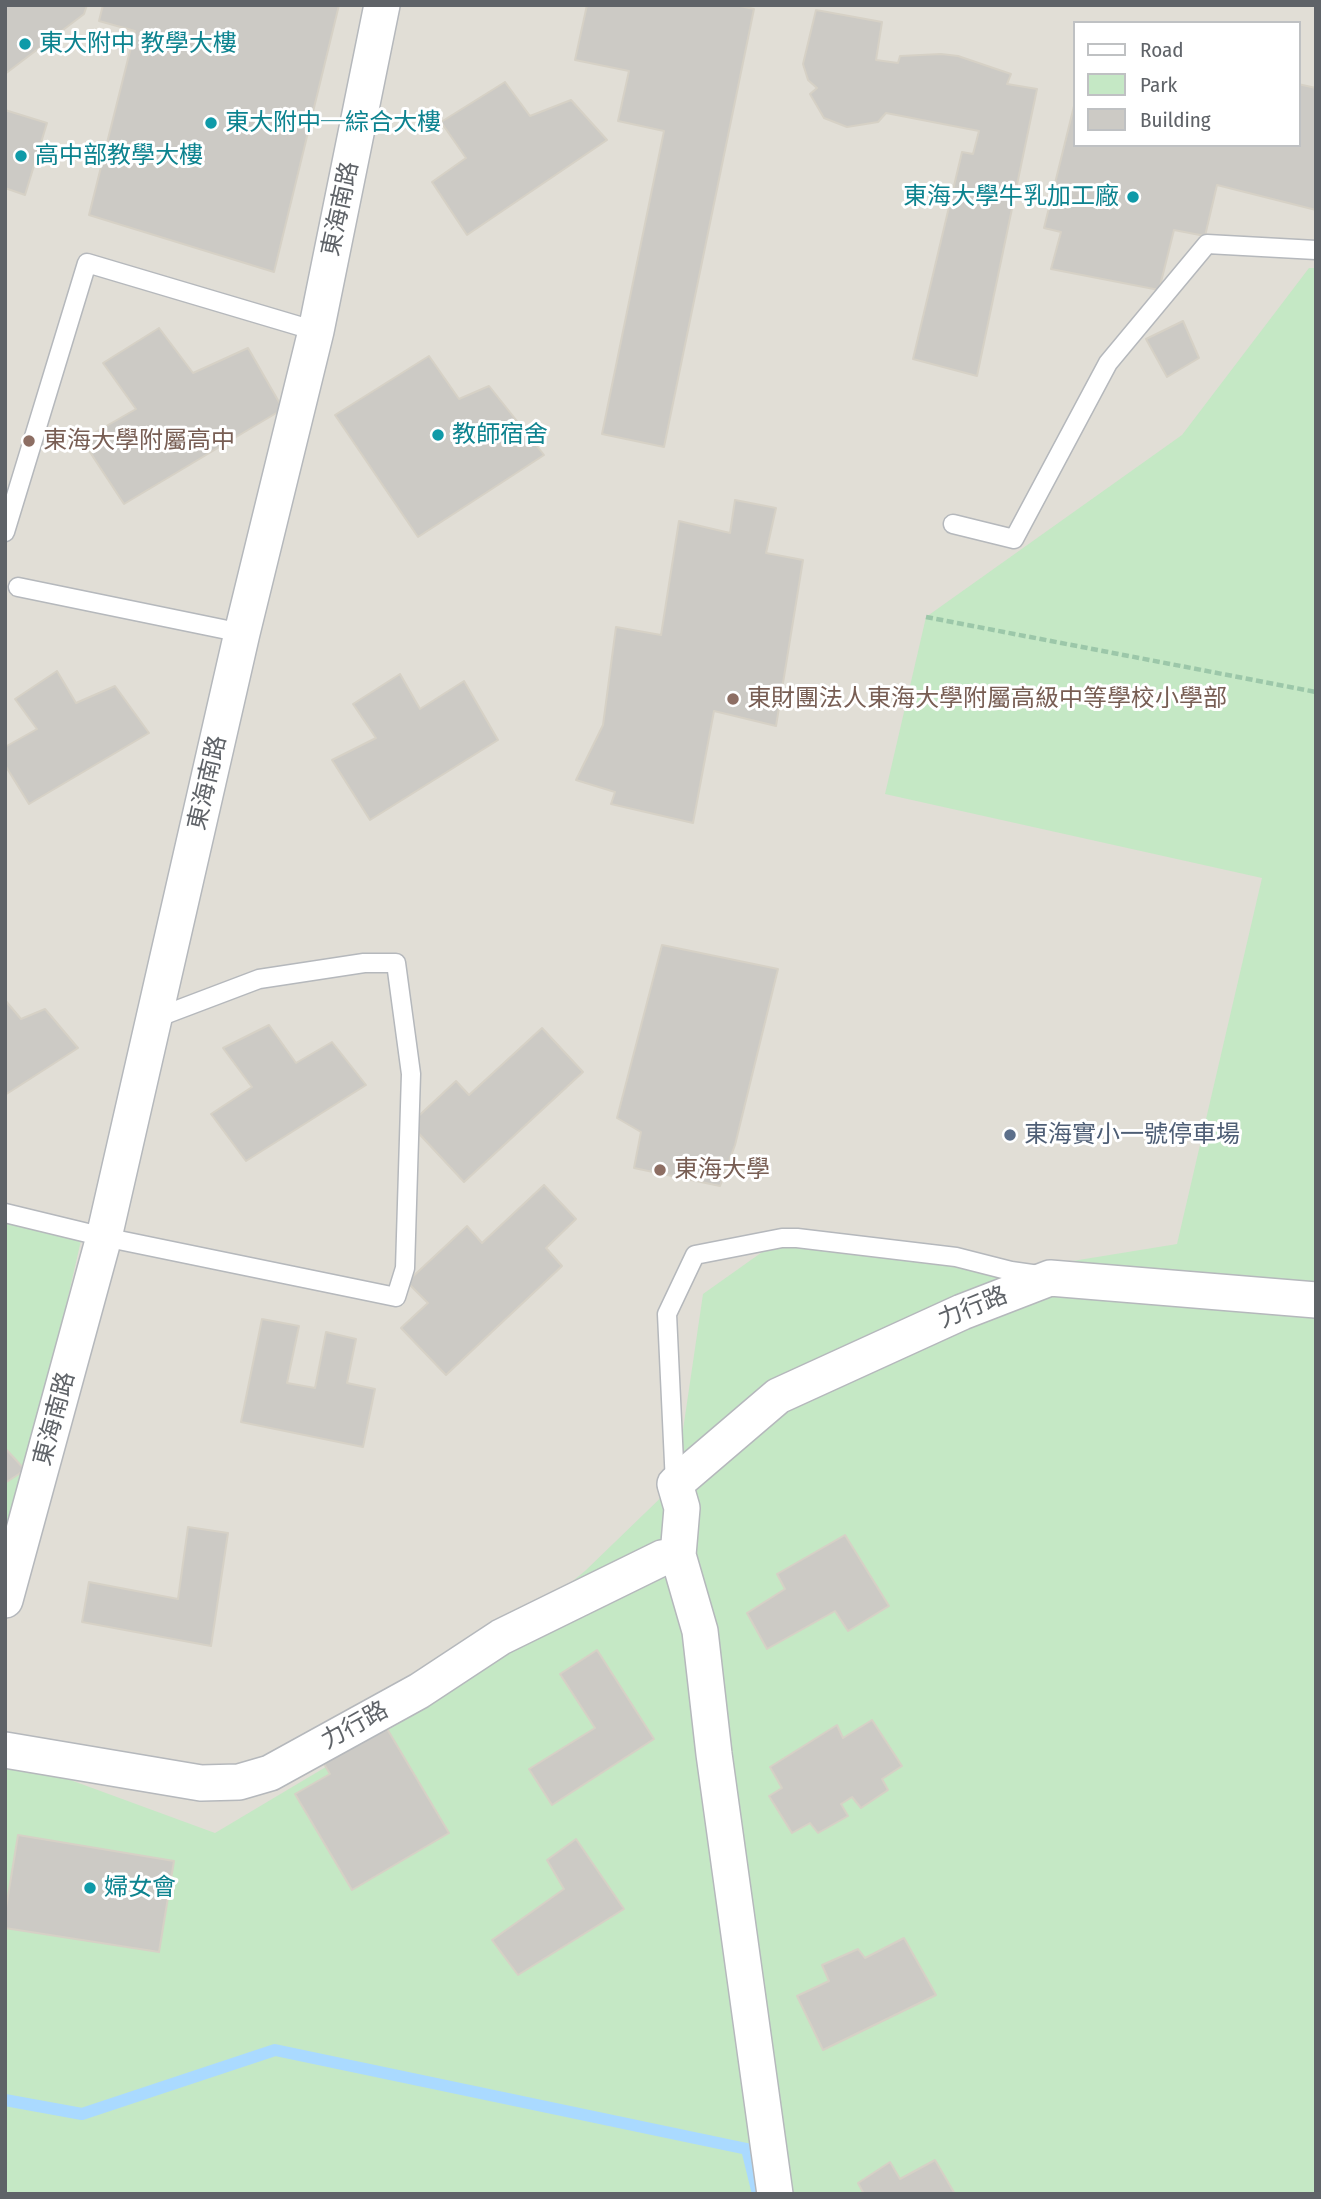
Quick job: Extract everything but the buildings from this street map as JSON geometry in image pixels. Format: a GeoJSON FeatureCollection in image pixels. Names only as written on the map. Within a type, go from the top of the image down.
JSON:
{"type":"FeatureCollection","features":[{"type":"Feature","properties":{"kind":"street","name":"東海南路"},"geometry":{"type":"LineString","coordinates":[[5,1600],[104,1237],[156,1018],[242,633],[316,331],[382,5]]}},
{"type":"Feature","properties":{"kind":"street","name":"力行路"},"geometry":{"type":"LineString","coordinates":[[675,1484],[778,1396],[962,1312],[1050,1278],[1316,1300]]}},
{"type":"Feature","properties":{"kind":"street"},"geometry":{"type":"LineString","coordinates":[[675,1484],[682,1508],[678,1555],[700,1631],[714,1754],[775,2194]]}},
{"type":"Feature","properties":{"kind":"street","name":"力行路"},"geometry":{"type":"LineString","coordinates":[[5,1750],[201,1783],[240,1782],[270,1773],[419,1691],[501,1637],[662,1559],[678,1555]]}},
{"type":"Feature","properties":{"kind":"lane"},"geometry":{"type":"LineString","coordinates":[[953,524],[1014,539],[1108,363],[1207,244],[1316,250]]}},
{"type":"Feature","properties":{"kind":"lane"},"geometry":{"type":"LineString","coordinates":[[5,532],[87,263],[316,331]]}},
{"type":"Feature","properties":{"kind":"lane"},"geometry":{"type":"LineString","coordinates":[[18,587],[242,633]]}},
{"type":"Feature","properties":{"kind":"lane"},"geometry":{"type":"LineString","coordinates":[[5,1213],[104,1237],[396,1297],[405,1268],[411,1074],[396,963],[365,963],[260,979],[156,1018]]}},
{"type":"Feature","properties":{"kind":"lane"},"geometry":{"type":"LineString","coordinates":[[675,1484],[667,1314],[695,1255],[782,1237],[797,1237],[956,1257],[1050,1278]]}},
{"type":"Feature","properties":{"kind":"path"},"geometry":{"type":"LineString","coordinates":[[926,617],[1316,692]]}},
{"type":"Feature","properties":{"kind":"shaded area","name":"東海大學"},"geometry":{"type":"Polygon","coordinates":[[[5,5],[1316,5],[1316,2194],[5,2194],[5,5]]]}},
{"type":"Feature","properties":{"kind":"green space"},"geometry":{"type":"Polygon","coordinates":[[[1309,268],[1316,268],[1316,2194],[5,2194],[5,1756],[215,1833],[403,1721],[585,1571],[675,1484],[703,1294],[782,1238],[1011,1271],[1177,1244],[1262,878],[885,794],[926,617],[1182,435],[1309,268]]]}},
{"type":"Feature","properties":{"kind":"green space"},"geometry":{"type":"Polygon","coordinates":[[[5,1203],[85,1223],[5,1573],[5,1203]]]}},
{"type":"Feature","properties":{"kind":"waterway"},"geometry":{"type":"LineString","coordinates":[[5,2100],[82,2114],[275,2050],[747,2149],[758,2194]]}},
{"type":"Feature","properties":{"kind":"place","name":"東大附中 教學大樓"},"geometry":{"type":"Point","coordinates":[25,44]}},
{"type":"Feature","properties":{"kind":"place","name":"東大附中─綜合大樓"},"geometry":{"type":"Point","coordinates":[211,123]}},
{"type":"Feature","properties":{"kind":"place","name":"高中部教學大樓"},"geometry":{"type":"Point","coordinates":[21,156]}},
{"type":"Feature","properties":{"kind":"place","name":"東海大學牛乳加工廠"},"geometry":{"type":"Point","coordinates":[1133,197]}},
{"type":"Feature","properties":{"kind":"place","name":"教師宿舍"},"geometry":{"type":"Point","coordinates":[438,435]}},
{"type":"Feature","properties":{"kind":"place","name":"東海大學附屬高中"},"geometry":{"type":"Point","coordinates":[29,441]}},
{"type":"Feature","properties":{"kind":"place","name":"東財團法人東海大學附屬高級中等學校小學部"},"geometry":{"type":"Point","coordinates":[733,699]}},
{"type":"Feature","properties":{"kind":"place","name":"東海實小一號停車場"},"geometry":{"type":"Point","coordinates":[1010,1135]}},
{"type":"Feature","properties":{"kind":"place","name":"東海大學"},"geometry":{"type":"Point","coordinates":[660,1170]}},
{"type":"Feature","properties":{"kind":"place","name":"婦女會"},"geometry":{"type":"Point","coordinates":[90,1888]}}]}
